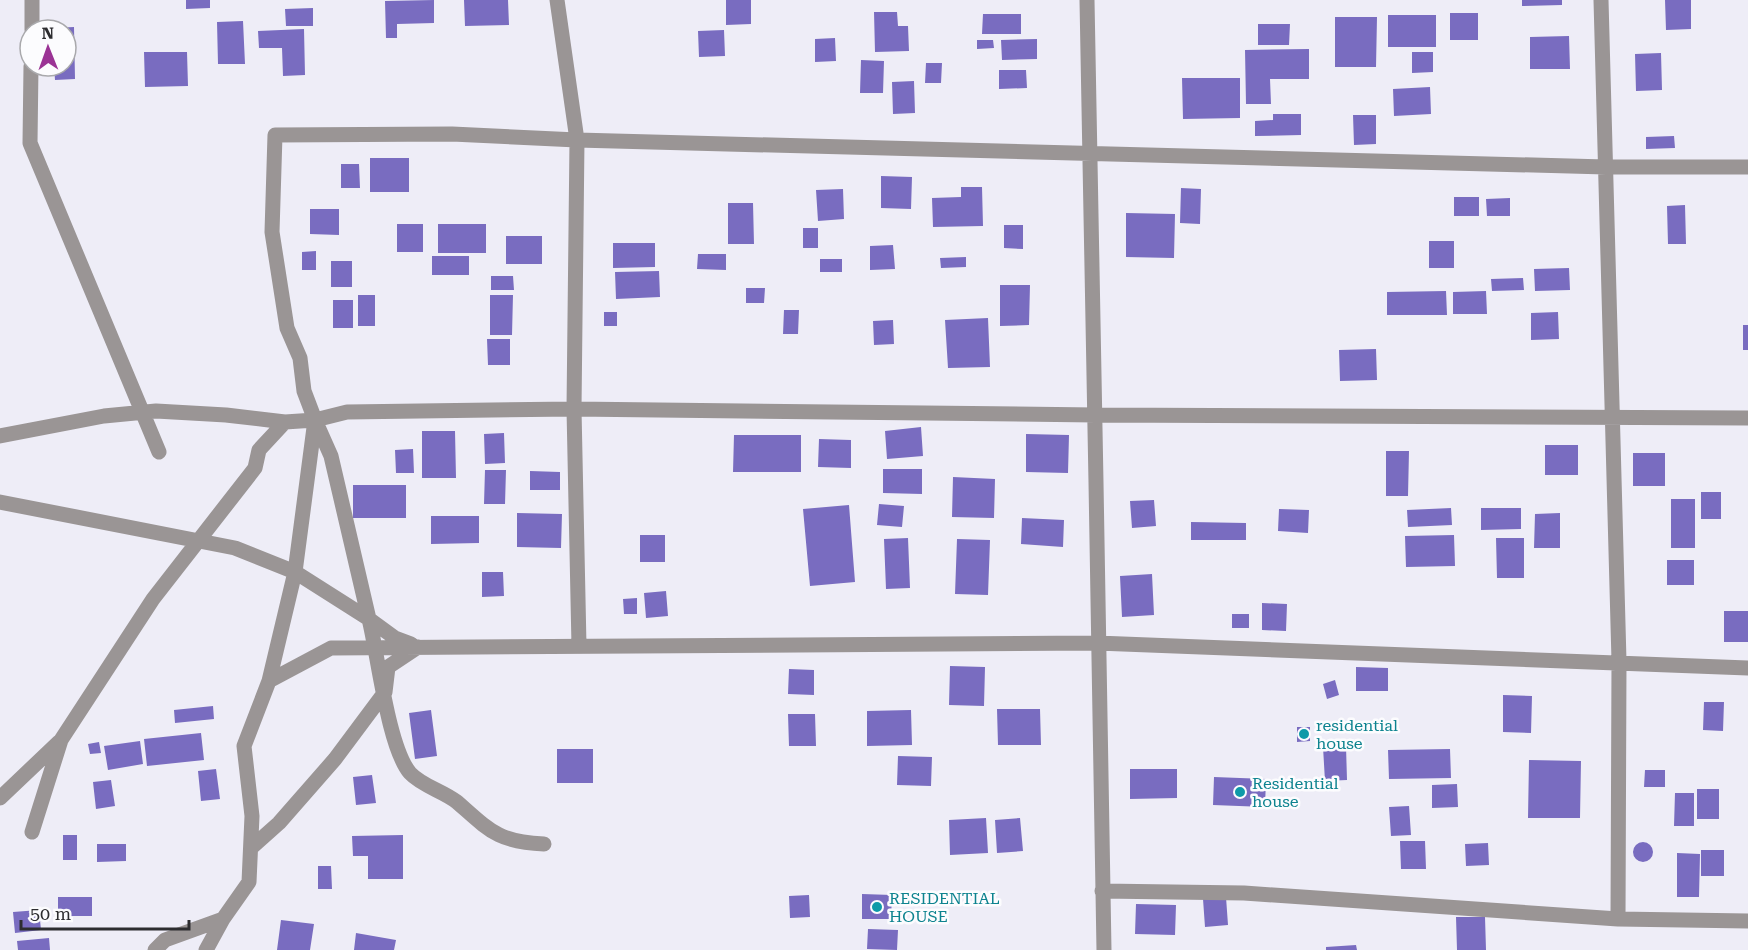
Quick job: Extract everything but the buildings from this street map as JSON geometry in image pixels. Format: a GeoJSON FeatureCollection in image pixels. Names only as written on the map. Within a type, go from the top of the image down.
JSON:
{"type":"FeatureCollection","features":[{"type":"Feature","properties":{"kind":"street"},"geometry":{"type":"LineString","coordinates":[[32,0],[32,18]]}},
{"type":"Feature","properties":{"kind":"street"},"geometry":{"type":"LineString","coordinates":[[557,0],[577,140],[574,409],[579,645]]}},
{"type":"Feature","properties":{"kind":"street"},"geometry":{"type":"LineString","coordinates":[[1087,0],[1104,950]]}},
{"type":"Feature","properties":{"kind":"street"},"geometry":{"type":"LineString","coordinates":[[1601,0],[1614,416],[1618,661],[1618,919]]}},
{"type":"Feature","properties":{"kind":"street"},"geometry":{"type":"LineString","coordinates":[[31,78],[30,143],[159,452]]}},
{"type":"Feature","properties":{"kind":"street"},"geometry":{"type":"LineString","coordinates":[[544,844],[514,842],[485,829],[450,797],[410,773],[395,742],[376,647],[331,456],[304,391],[300,358],[287,328],[272,232],[275,135],[452,134],[577,140],[1606,167],[1748,167]]}},
{"type":"Feature","properties":{"kind":"street"},"geometry":{"type":"LineString","coordinates":[[0,436],[104,416],[144,412],[226,415],[285,423],[315,420],[347,412],[574,409],[1096,415],[1748,418]]}},
{"type":"Feature","properties":{"kind":"street"},"geometry":{"type":"LineString","coordinates":[[206,950],[223,919],[249,882],[252,816],[244,746],[269,681],[295,572],[315,420]]}},
{"type":"Feature","properties":{"kind":"street"},"geometry":{"type":"LineString","coordinates":[[0,798],[62,740],[153,599],[196,540],[213,525],[255,468],[259,450],[285,423]]}},
{"type":"Feature","properties":{"kind":"street"},"geometry":{"type":"LineString","coordinates":[[0,502],[235,548],[295,572],[395,638],[418,647]]}},
{"type":"Feature","properties":{"kind":"street"},"geometry":{"type":"LineString","coordinates":[[269,681],[332,648],[579,645],[1097,643],[1618,661],[1748,668]]}},
{"type":"Feature","properties":{"kind":"street"},"geometry":{"type":"LineString","coordinates":[[251,848],[279,823],[335,759],[385,692],[388,667],[418,647]]}},
{"type":"Feature","properties":{"kind":"street"},"geometry":{"type":"LineString","coordinates":[[32,832],[62,740]]}},
{"type":"Feature","properties":{"kind":"street"},"geometry":{"type":"LineString","coordinates":[[1102,891],[1255,893],[1618,919],[1748,921]]}},
{"type":"Feature","properties":{"kind":"street"},"geometry":{"type":"LineString","coordinates":[[156,950],[165,940],[223,919]]}},
{"type":"Feature","properties":{"kind":"place","name":"residential house"},"geometry":{"type":"Point","coordinates":[1304,734]}},
{"type":"Feature","properties":{"kind":"place","name":"Residential house"},"geometry":{"type":"Point","coordinates":[1240,792]}},
{"type":"Feature","properties":{"kind":"place","name":"RESIDENTIAL HOUSE"},"geometry":{"type":"Point","coordinates":[877,907]}}]}
